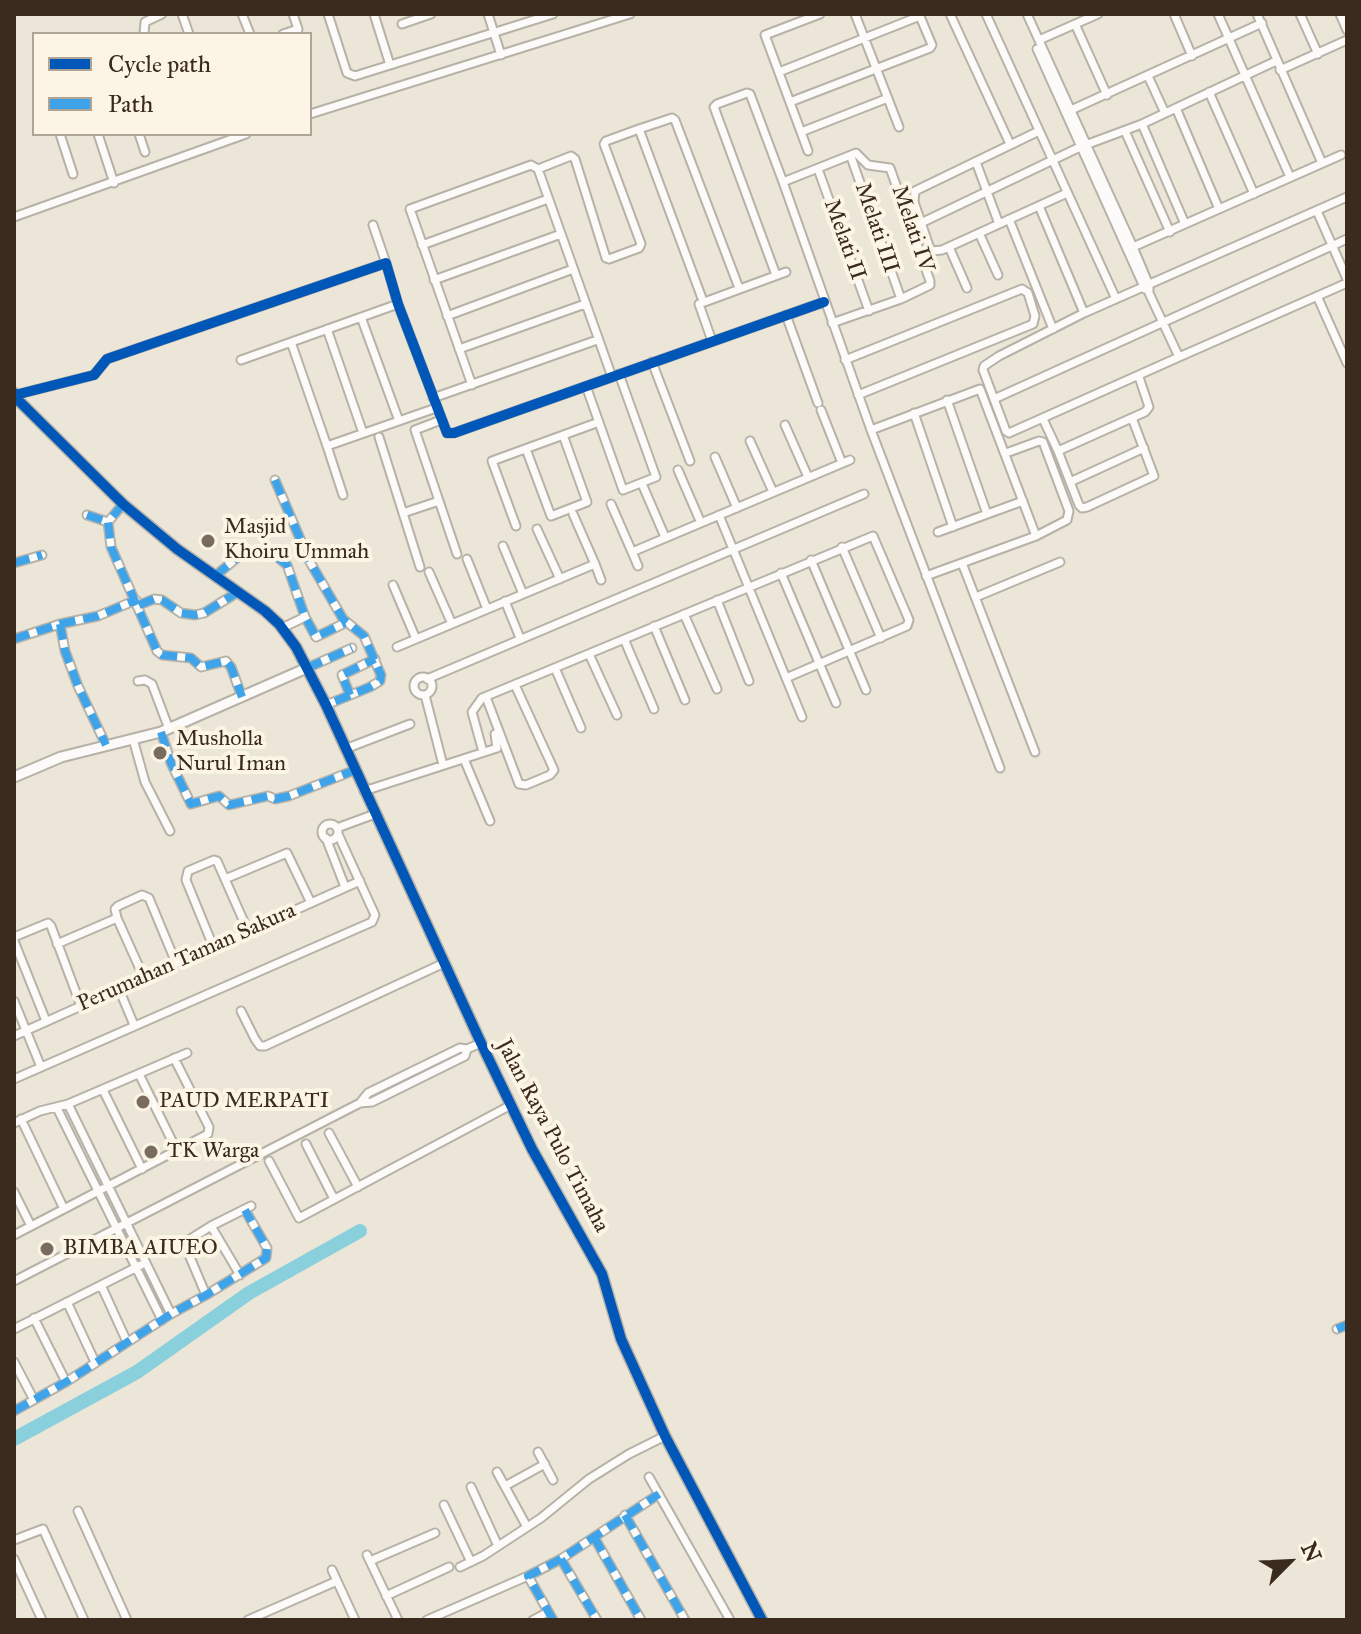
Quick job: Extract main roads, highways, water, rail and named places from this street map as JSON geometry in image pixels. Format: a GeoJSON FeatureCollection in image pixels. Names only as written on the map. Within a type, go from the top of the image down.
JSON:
{"type":"FeatureCollection","features":[{"type":"Feature","properties":{"kind":"waterway"},"geometry":{"type":"LineString","coordinates":[[14,1439],[137,1372],[249,1293],[360,1231]]}},
{"type":"Feature","properties":{"kind":"place","name":"Masjid Khoiru Ummah"},"geometry":{"type":"Point","coordinates":[208,541]}},
{"type":"Feature","properties":{"kind":"place","name":"Musholla Nurul Iman"},"geometry":{"type":"Point","coordinates":[160,753]}},
{"type":"Feature","properties":{"kind":"place","name":"PAUD MERPATI"},"geometry":{"type":"Point","coordinates":[143,1102]}},
{"type":"Feature","properties":{"kind":"place","name":"TK Warga"},"geometry":{"type":"Point","coordinates":[151,1152]}},
{"type":"Feature","properties":{"kind":"place","name":"BIMBA AIUEO"},"geometry":{"type":"Point","coordinates":[47,1249]}}]}
